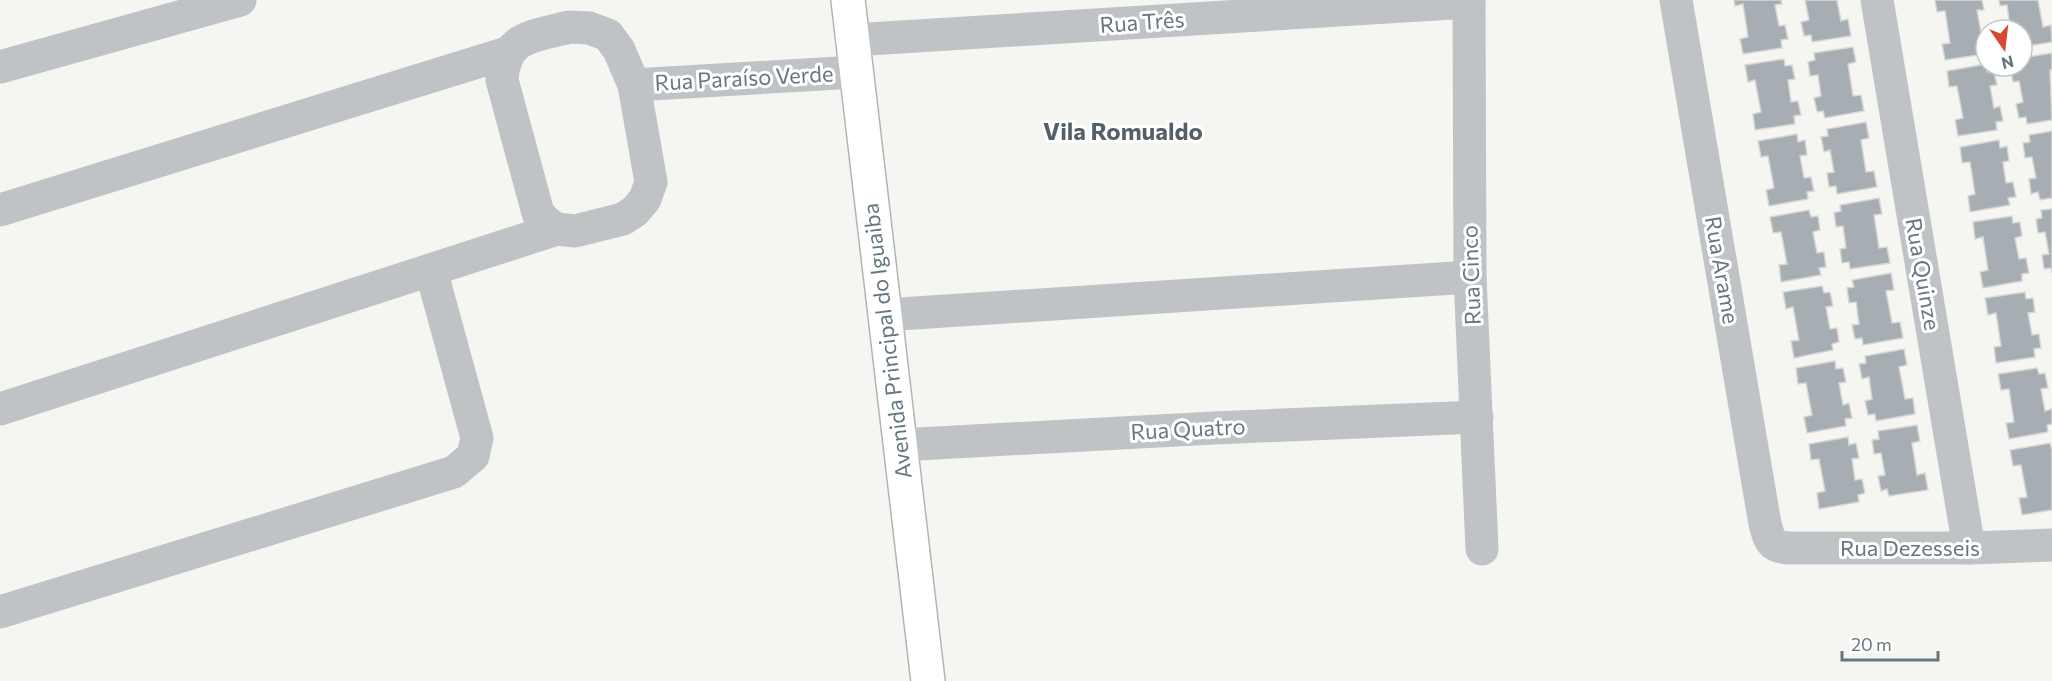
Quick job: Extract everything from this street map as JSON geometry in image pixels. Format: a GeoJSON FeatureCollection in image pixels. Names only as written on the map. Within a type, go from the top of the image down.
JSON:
{"type":"FeatureCollection","features":[{"type":"Feature","properties":{"kind":"main road","name":"Avenida Principal do Iguaiba"},"geometry":{"type":"LineString","coordinates":[[848,0],[928,681]]}},
{"type":"Feature","properties":{"kind":"street"},"geometry":{"type":"LineString","coordinates":[[0,67],[240,0]]}},
{"type":"Feature","properties":{"kind":"street","name":"Rua Arame"},"geometry":{"type":"LineString","coordinates":[[1676,0],[1765,524],[1770,541]]}},
{"type":"Feature","properties":{"kind":"street","name":"Rua Quinze"},"geometry":{"type":"LineString","coordinates":[[1876,0],[1969,548]]}},
{"type":"Feature","properties":{"kind":"street","name":"Rua Três"},"geometry":{"type":"LineString","coordinates":[[852,40],[1468,1]]}},
{"type":"Feature","properties":{"kind":"street","name":"Rua Cinco"},"geometry":{"type":"LineString","coordinates":[[1468,1],[1470,277],[1482,549]]}},
{"type":"Feature","properties":{"kind":"street","name":"Rua Paraíso Verde"},"geometry":{"type":"LineString","coordinates":[[0,210],[507,53],[522,40],[569,27],[590,28],[608,35],[619,50],[634,85],[651,182],[645,199],[635,211],[622,219],[575,231],[557,229],[0,409]]}},
{"type":"Feature","properties":{"kind":"street"},"geometry":{"type":"LineString","coordinates":[[507,53],[503,64],[502,80],[538,213],[547,223],[557,229]]}},
{"type":"Feature","properties":{"kind":"street","name":"Rua Paraíso Verde"},"geometry":{"type":"LineString","coordinates":[[634,85],[855,72]]}},
{"type":"Feature","properties":{"kind":"street"},"geometry":{"type":"LineString","coordinates":[[0,612],[454,472],[473,456],[477,438],[431,270]]}},
{"type":"Feature","properties":{"kind":"street"},"geometry":{"type":"LineString","coordinates":[[884,315],[1470,277]]}},
{"type":"Feature","properties":{"kind":"street","name":"Rua Quatro"},"geometry":{"type":"LineString","coordinates":[[900,445],[1477,417]]}},
{"type":"Feature","properties":{"kind":"street","name":"Rua Dezesseis"},"geometry":{"type":"LineString","coordinates":[[1770,541],[1776,547],[1788,548],[1969,548],[2052,545]]}},
{"type":"Feature","properties":{"kind":"building"},"geometry":{"type":"Polygon","coordinates":[[[1734,0],[1781,0],[1782,4],[1775,5],[1779,26],[1785,25],[1788,39],[1781,40],[1782,48],[1743,54],[1740,39],[1748,37],[1743,4],[1735,6],[1734,0]]]}},
{"type":"Feature","properties":{"kind":"building"},"geometry":{"type":"Polygon","coordinates":[[[1805,0],[1837,0],[1841,21],[1848,19],[1851,36],[1812,42],[1811,35],[1804,36],[1801,22],[1809,20],[1805,0]]]}},
{"type":"Feature","properties":{"kind":"building"},"geometry":{"type":"Polygon","coordinates":[[[1935,0],[1982,0],[1984,10],[1977,10],[1978,18],[1974,18],[1974,56],[1945,60],[1942,44],[1950,43],[1945,11],[1937,12],[1935,0]]]}},
{"type":"Feature","properties":{"kind":"building"},"geometry":{"type":"Polygon","coordinates":[[[1999,0],[2038,0],[2043,27],[2051,25],[2052,42],[2034,45],[2034,18],[2009,18],[2007,5],[2000,6],[1999,0]]]}},
{"type":"Feature","properties":{"kind":"building"},"geometry":{"type":"Polygon","coordinates":[[[1853,47],[1856,62],[1848,64],[1853,96],[1861,95],[1864,111],[1825,118],[1823,111],[1817,112],[1814,98],[1821,96],[1818,75],[1810,76],[1808,62],[1815,60],[1814,53],[1853,47]]]}},
{"type":"Feature","properties":{"kind":"building"},"geometry":{"type":"Polygon","coordinates":[[[2052,53],[2052,70],[2050,70],[2052,120],[2027,124],[2026,117],[2019,118],[2016,104],[2023,102],[2019,81],[2013,82],[2012,78],[2034,78],[2034,56],[2052,53]]]}},
{"type":"Feature","properties":{"kind":"building"},"geometry":{"type":"Polygon","coordinates":[[[1784,59],[1785,66],[1792,65],[1795,79],[1788,80],[1791,102],[1798,101],[1801,115],[1794,116],[1795,124],[1755,130],[1753,114],[1761,112],[1755,80],[1748,82],[1745,65],[1784,59]]]}},
{"type":"Feature","properties":{"kind":"building"},"geometry":{"type":"Polygon","coordinates":[[[1974,66],[1974,78],[1996,78],[1997,85],[1990,86],[1994,108],[2000,106],[2003,121],[1996,122],[1997,130],[1958,136],[1955,120],[1963,118],[1957,86],[1949,87],[1947,71],[1974,66]]]}},
{"type":"Feature","properties":{"kind":"building"},"geometry":{"type":"Polygon","coordinates":[[[1866,122],[1869,138],[1861,140],[1866,172],[1874,171],[1877,187],[1837,194],[1836,186],[1829,187],[1827,173],[1834,172],[1830,150],[1824,152],[1821,137],[1828,136],[1827,129],[1866,122]]]}},
{"type":"Feature","properties":{"kind":"building"},"geometry":{"type":"Polygon","coordinates":[[[2052,131],[2052,198],[2040,200],[2038,192],[2031,194],[2029,179],[2036,178],[2032,157],[2025,158],[2023,143],[2030,142],[2029,135],[2052,131]]]}},
{"type":"Feature","properties":{"kind":"building"},"geometry":{"type":"Polygon","coordinates":[[[1797,134],[1798,142],[1805,140],[1807,155],[1800,156],[1804,178],[1811,177],[1814,191],[1807,192],[1808,199],[1769,206],[1766,190],[1774,188],[1768,156],[1761,157],[1758,141],[1797,134]]]}},
{"type":"Feature","properties":{"kind":"building"},"geometry":{"type":"Polygon","coordinates":[[[1999,140],[2000,148],[2007,146],[2009,161],[2003,162],[2006,183],[2013,182],[2016,197],[2008,198],[2010,205],[1970,212],[1968,196],[1975,194],[1970,162],[1962,163],[1960,147],[1999,140]]]}},
{"type":"Feature","properties":{"kind":"building"},"geometry":{"type":"Polygon","coordinates":[[[1879,198],[1882,214],[1874,215],[1879,248],[1887,247],[1890,263],[1850,269],[1849,262],[1842,263],[1840,249],[1846,248],[1843,226],[1836,227],[1834,213],[1841,211],[1840,205],[1879,198]]]}},
{"type":"Feature","properties":{"kind":"building"},"geometry":{"type":"Polygon","coordinates":[[[2052,209],[2052,273],[2051,268],[2044,269],[2042,255],[2049,254],[2045,232],[2038,233],[2036,219],[2042,218],[2041,210],[2052,209]]]}},
{"type":"Feature","properties":{"kind":"building"},"geometry":{"type":"Polygon","coordinates":[[[1809,210],[1811,217],[1818,216],[1820,230],[1813,232],[1817,253],[1824,252],[1826,267],[1819,268],[1821,275],[1781,282],[1779,265],[1787,264],[1781,232],[1773,233],[1770,217],[1809,210]]]}},
{"type":"Feature","properties":{"kind":"building"},"geometry":{"type":"Polygon","coordinates":[[[2012,216],[2013,223],[2020,222],[2022,236],[2015,238],[2019,259],[2026,258],[2029,273],[2022,274],[2022,281],[1983,288],[1980,272],[1988,270],[1983,237],[1975,239],[1973,222],[2012,216]]]}},
{"type":"Feature","properties":{"kind":"building"},"geometry":{"type":"Polygon","coordinates":[[[1891,273],[1894,290],[1886,291],[1892,323],[1900,322],[1903,338],[1863,345],[1862,338],[1855,339],[1852,325],[1859,324],[1856,302],[1849,303],[1847,288],[1854,287],[1852,280],[1891,273]]]}},
{"type":"Feature","properties":{"kind":"building"},"geometry":{"type":"Polygon","coordinates":[[[1822,286],[1824,293],[1830,292],[1833,306],[1826,307],[1830,329],[1837,328],[1839,342],[1832,344],[1833,350],[1794,358],[1791,341],[1799,340],[1793,307],[1786,309],[1783,292],[1822,286]]]}},
{"type":"Feature","properties":{"kind":"building"},"geometry":{"type":"Polygon","coordinates":[[[2025,292],[2026,299],[2033,298],[2035,312],[2028,313],[2032,335],[2039,334],[2041,348],[2034,349],[2035,357],[1996,363],[1994,347],[2001,346],[1996,313],[1988,315],[1985,298],[2025,292]]]}},
{"type":"Feature","properties":{"kind":"building"},"geometry":{"type":"Polygon","coordinates":[[[1904,349],[1907,365],[1899,367],[1905,399],[1913,398],[1915,414],[1876,421],[1875,414],[1868,415],[1865,401],[1872,399],[1869,377],[1862,379],[1859,364],[1866,363],[1865,356],[1904,349]]]}},
{"type":"Feature","properties":{"kind":"building"},"geometry":{"type":"Polygon","coordinates":[[[1835,361],[1836,369],[1843,368],[1846,382],[1839,383],[1843,405],[1849,403],[1852,418],[1845,419],[1846,426],[1807,433],[1804,417],[1812,415],[1806,383],[1798,384],[1796,368],[1835,361]]]}},
{"type":"Feature","properties":{"kind":"building"},"geometry":{"type":"Polygon","coordinates":[[[2037,368],[2039,374],[2045,373],[2048,388],[2041,389],[2045,411],[2052,409],[2052,424],[2047,425],[2048,432],[2009,439],[2006,423],[2014,422],[2009,389],[2001,390],[1998,374],[2037,368]]]}},
{"type":"Feature","properties":{"kind":"building"},"geometry":{"type":"Polygon","coordinates":[[[1917,425],[1920,441],[1912,443],[1917,475],[1925,473],[1928,490],[1889,496],[1887,489],[1881,491],[1878,476],[1885,475],[1881,453],[1874,454],[1872,440],[1879,439],[1878,431],[1917,425]]]}},
{"type":"Feature","properties":{"kind":"building"},"geometry":{"type":"Polygon","coordinates":[[[1848,437],[1849,445],[1856,443],[1859,458],[1852,459],[1855,480],[1862,479],[1865,493],[1858,495],[1859,502],[1819,509],[1817,493],[1825,491],[1819,459],[1811,460],[1809,444],[1848,437]]]}},
{"type":"Feature","properties":{"kind":"building"},"geometry":{"type":"Polygon","coordinates":[[[2050,443],[2052,510],[2022,515],[2019,498],[2027,497],[2021,465],[2013,466],[2010,450],[2050,443]]]}},
{"type":"Feature","properties":{"kind":"district","name":"Vila Romualdo"},"geometry":{"type":"Point","coordinates":[1123,132]}}]}
